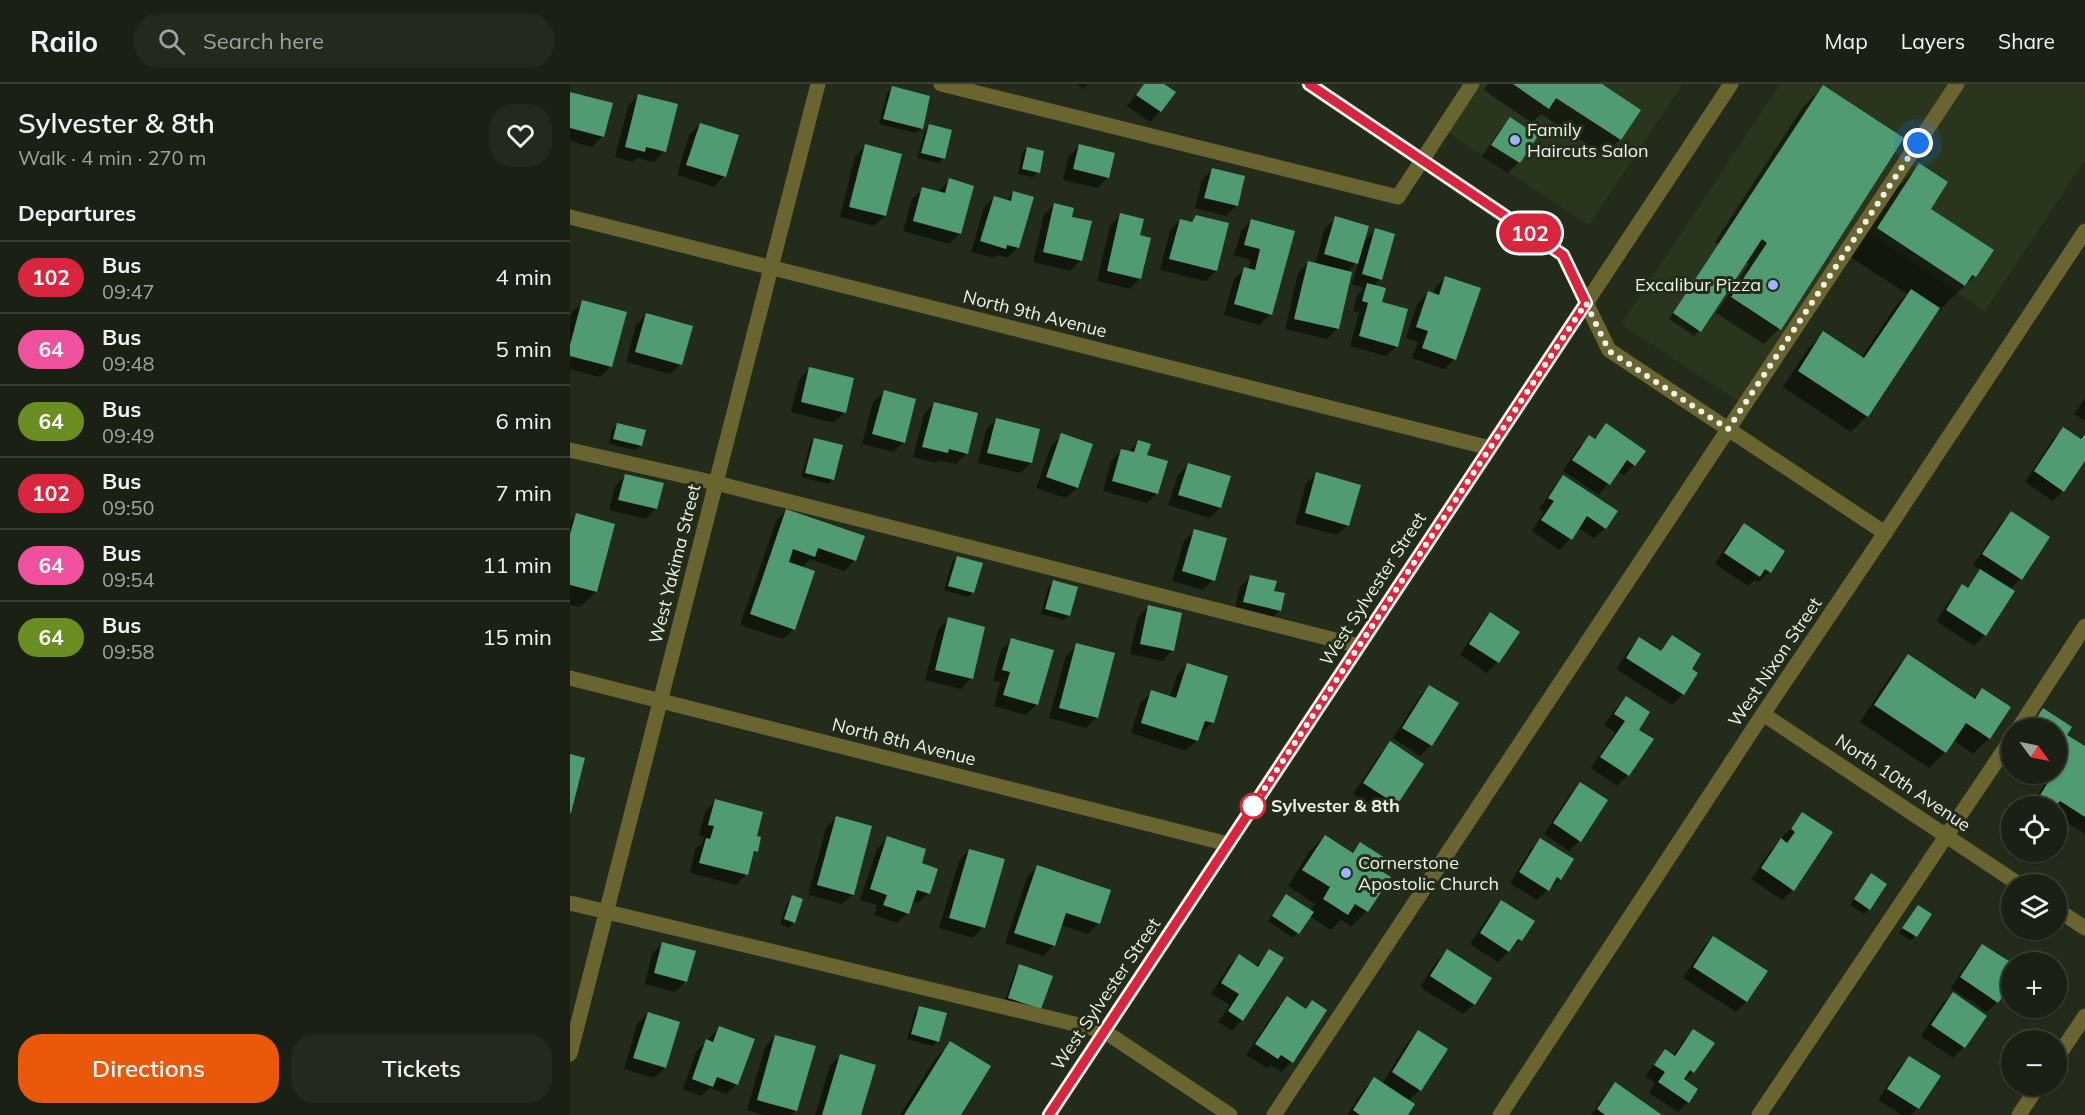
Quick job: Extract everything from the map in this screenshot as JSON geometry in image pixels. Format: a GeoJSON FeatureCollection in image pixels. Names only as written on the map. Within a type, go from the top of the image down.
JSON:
{"type":"FeatureCollection","features":[{"type":"Feature","properties":{"kind":"street","name":"West Yakima Street"},"geometry":{"type":"LineString","coordinates":[[570,1054],[818,84]]}},
{"type":"Feature","properties":{"kind":"street"},"geometry":{"type":"LineString","coordinates":[[941,84],[1398,197],[1472,84]]}},
{"type":"Feature","properties":{"kind":"street"},"geometry":{"type":"LineString","coordinates":[[1309,84],[1563,255],[1609,351],[1885,533]]}},
{"type":"Feature","properties":{"kind":"street","name":"West Sylvester Street"},"geometry":{"type":"LineString","coordinates":[[1049,1115],[1731,84]]}},
{"type":"Feature","properties":{"kind":"street"},"geometry":{"type":"LineString","coordinates":[[1274,1115],[1957,84]]}},
{"type":"Feature","properties":{"kind":"street","name":"North 9th Avenue"},"geometry":{"type":"LineString","coordinates":[[570,217],[1490,448]]}},
{"type":"Feature","properties":{"kind":"street","name":"West Nixon Street"},"geometry":{"type":"LineString","coordinates":[[1500,1115],[1763,714],[2085,231]]}},
{"type":"Feature","properties":{"kind":"street"},"geometry":{"type":"LineString","coordinates":[[570,450],[716,483],[1359,646]]}},
{"type":"Feature","properties":{"kind":"street"},"geometry":{"type":"LineString","coordinates":[[2025,718],[2085,626]]}},
{"type":"Feature","properties":{"kind":"street","name":"North 8th Avenue"},"geometry":{"type":"LineString","coordinates":[[570,678],[1228,844]]}},
{"type":"Feature","properties":{"kind":"street","name":"North 10th Avenue"},"geometry":{"type":"LineString","coordinates":[[1763,714],[2004,874]]}},
{"type":"Feature","properties":{"kind":"street"},"geometry":{"type":"LineString","coordinates":[[1759,1115],[2001,755]]}},
{"type":"Feature","properties":{"kind":"street"},"geometry":{"type":"LineString","coordinates":[[570,903],[1104,1031],[1230,1115]]}},
{"type":"Feature","properties":{"kind":"street"},"geometry":{"type":"LineString","coordinates":[[2067,916],[2085,928]]}},
{"type":"Feature","properties":{"kind":"street"},"geometry":{"type":"LineString","coordinates":[[2067,1043],[2085,1016]]}},
{"type":"Feature","properties":{"kind":"street"},"geometry":{"type":"LineString","coordinates":[[2019,1115],[2031,1096]]}},
{"type":"Feature","properties":{"kind":"shaded area"},"geometry":{"type":"Polygon","coordinates":[[[1469,84],[1682,84],[1589,225],[1441,128],[1469,84]]]}},
{"type":"Feature","properties":{"kind":"shaded area"},"geometry":{"type":"Polygon","coordinates":[[[1780,84],[2085,84],[2085,159],[1985,311],[1861,228],[1743,404],[1621,324],[1780,84]]]}},
{"type":"Feature","properties":{"kind":"building"},"geometry":{"type":"Polygon","coordinates":[[[1144,84],[1164,84],[1176,92],[1161,112],[1136,95],[1144,84]]]}},
{"type":"Feature","properties":{"kind":"building"},"geometry":{"type":"Polygon","coordinates":[[[1513,84],[1602,84],[1641,110],[1621,140],[1556,98],[1549,109],[1513,84]]]}},
{"type":"Feature","properties":{"kind":"building"},"geometry":{"type":"Polygon","coordinates":[[[1823,85],[1904,138],[1781,330],[1731,297],[1767,243],[1762,239],[1701,332],[1673,313],[1823,85]]]}},
{"type":"Feature","properties":{"kind":"building"},"geometry":{"type":"Polygon","coordinates":[[[892,86],[930,96],[923,129],[883,119],[892,86]]]}},
{"type":"Feature","properties":{"kind":"building"},"geometry":{"type":"Polygon","coordinates":[[[570,92],[613,103],[604,137],[570,128],[570,92]]]}},
{"type":"Feature","properties":{"kind":"building"},"geometry":{"type":"Polygon","coordinates":[[[638,94],[678,104],[666,152],[646,147],[645,152],[625,147],[638,94]]]}},
{"type":"Feature","properties":{"kind":"building","name":"Family Haircuts Salon"},"geometry":{"type":"Polygon","coordinates":[[[1510,117],[1538,136],[1520,163],[1491,145],[1510,117]]]}},
{"type":"Feature","properties":{"kind":"building"},"geometry":{"type":"Polygon","coordinates":[[[700,123],[739,135],[726,177],[686,165],[700,123]]]}},
{"type":"Feature","properties":{"kind":"building"},"geometry":{"type":"Polygon","coordinates":[[[929,124],[952,130],[945,159],[921,153],[929,124]]]}},
{"type":"Feature","properties":{"kind":"building"},"geometry":{"type":"Polygon","coordinates":[[[865,144],[902,154],[886,216],[849,207],[865,144]]]}},
{"type":"Feature","properties":{"kind":"building"},"geometry":{"type":"Polygon","coordinates":[[[1079,144],[1115,153],[1109,178],[1073,169],[1079,144]]]}},
{"type":"Feature","properties":{"kind":"building"},"geometry":{"type":"Polygon","coordinates":[[[1027,147],[1044,151],[1040,173],[1022,169],[1027,147]]]}},
{"type":"Feature","properties":{"kind":"building"},"geometry":{"type":"Polygon","coordinates":[[[1919,163],[1948,182],[1931,209],[1994,250],[1976,277],[1972,275],[1965,286],[1877,228],[1919,163]]]}},
{"type":"Feature","properties":{"kind":"building"},"geometry":{"type":"Polygon","coordinates":[[[1212,168],[1245,176],[1238,206],[1204,198],[1212,168]]]}},
{"type":"Feature","properties":{"kind":"building"},"geometry":{"type":"Polygon","coordinates":[[[949,178],[974,186],[961,234],[913,221],[922,187],[945,193],[949,178]]]}},
{"type":"Feature","properties":{"kind":"building"},"geometry":{"type":"Polygon","coordinates":[[[1013,191],[1034,197],[1019,248],[1007,245],[1006,249],[980,241],[994,196],[1011,201],[1013,191]]]}},
{"type":"Feature","properties":{"kind":"building"},"geometry":{"type":"Polygon","coordinates":[[[1054,203],[1074,208],[1072,217],[1092,221],[1082,261],[1043,252],[1054,203]]]}},
{"type":"Feature","properties":{"kind":"building"},"geometry":{"type":"Polygon","coordinates":[[[1120,213],[1144,219],[1140,235],[1151,238],[1141,279],[1107,271],[1120,213]]]}},
{"type":"Feature","properties":{"kind":"building"},"geometry":{"type":"Polygon","coordinates":[[[1196,215],[1229,223],[1217,271],[1169,259],[1180,219],[1192,222],[1196,215]]]}},
{"type":"Feature","properties":{"kind":"building"},"geometry":{"type":"Polygon","coordinates":[[[1335,216],[1369,226],[1358,264],[1324,254],[1335,216]]]}},
{"type":"Feature","properties":{"kind":"building"},"geometry":{"type":"Polygon","coordinates":[[[1251,219],[1295,231],[1272,315],[1234,304],[1244,267],[1255,270],[1260,249],[1244,245],[1251,219]]]}},
{"type":"Feature","properties":{"kind":"building"},"geometry":{"type":"Polygon","coordinates":[[[1375,228],[1395,234],[1382,280],[1362,274],[1375,228]]]}},
{"type":"Feature","properties":{"kind":"building"},"geometry":{"type":"Polygon","coordinates":[[[1308,261],[1352,272],[1339,329],[1294,319],[1308,261]]]}},
{"type":"Feature","properties":{"kind":"building"},"geometry":{"type":"Polygon","coordinates":[[[1445,276],[1481,288],[1456,360],[1422,348],[1428,331],[1416,327],[1428,291],[1439,295],[1445,276]]]}},
{"type":"Feature","properties":{"kind":"building"},"geometry":{"type":"Polygon","coordinates":[[[1367,283],[1386,288],[1382,302],[1408,309],[1398,347],[1359,336],[1368,303],[1362,301],[1367,283]]]}},
{"type":"Feature","properties":{"kind":"building"},"geometry":{"type":"Polygon","coordinates":[[[1911,289],[1940,308],[1868,417],[1798,371],[1823,331],[1864,358],[1911,289]]]}},
{"type":"Feature","properties":{"kind":"building"},"geometry":{"type":"Polygon","coordinates":[[[582,300],[627,312],[612,367],[570,356],[570,345],[582,300]]]}},
{"type":"Feature","properties":{"kind":"building"},"geometry":{"type":"Polygon","coordinates":[[[646,313],[693,326],[682,365],[635,352],[646,313]]]}},
{"type":"Feature","properties":{"kind":"building"},"geometry":{"type":"Polygon","coordinates":[[[809,367],[854,378],[846,413],[801,402],[809,367]]]}},
{"type":"Feature","properties":{"kind":"building"},"geometry":{"type":"Polygon","coordinates":[[[884,390],[916,399],[905,443],[872,434],[884,390]]]}},
{"type":"Feature","properties":{"kind":"building"},"geometry":{"type":"Polygon","coordinates":[[[934,402],[978,413],[968,454],[949,449],[948,453],[922,447],[934,402]]]}},
{"type":"Feature","properties":{"kind":"building"},"geometry":{"type":"Polygon","coordinates":[[[996,418],[1040,429],[1032,463],[987,453],[996,418]]]}},
{"type":"Feature","properties":{"kind":"building"},"geometry":{"type":"Polygon","coordinates":[[[617,423],[646,430],[642,446],[613,439],[617,423]]]}},
{"type":"Feature","properties":{"kind":"building"},"geometry":{"type":"Polygon","coordinates":[[[1606,423],[1646,451],[1635,466],[1627,460],[1610,485],[1572,460],[1589,435],[1595,439],[1606,423]]]}},
{"type":"Feature","properties":{"kind":"building"},"geometry":{"type":"Polygon","coordinates":[[[2063,427],[2081,439],[2085,434],[2085,461],[2064,492],[2034,471],[2063,427]]]}},
{"type":"Feature","properties":{"kind":"building"},"geometry":{"type":"Polygon","coordinates":[[[1061,433],[1093,444],[1078,488],[1046,477],[1061,433]]]}},
{"type":"Feature","properties":{"kind":"building"},"geometry":{"type":"Polygon","coordinates":[[[814,438],[843,445],[834,480],[805,473],[814,438]]]}},
{"type":"Feature","properties":{"kind":"building"},"geometry":{"type":"Polygon","coordinates":[[[1138,440],[1151,444],[1147,455],[1168,461],[1158,494],[1112,481],[1121,449],[1134,452],[1138,440]]]}},
{"type":"Feature","properties":{"kind":"building"},"geometry":{"type":"Polygon","coordinates":[[[1188,463],[1231,476],[1221,508],[1178,495],[1188,463]]]}},
{"type":"Feature","properties":{"kind":"building"},"geometry":{"type":"Polygon","coordinates":[[[1316,472],[1361,485],[1349,526],[1305,513],[1316,472]]]}},
{"type":"Feature","properties":{"kind":"building"},"geometry":{"type":"Polygon","coordinates":[[[625,474],[664,483],[657,509],[618,500],[625,474]]]}},
{"type":"Feature","properties":{"kind":"building"},"geometry":{"type":"Polygon","coordinates":[[[1563,475],[1618,511],[1606,529],[1587,516],[1572,540],[1541,520],[1554,501],[1548,498],[1563,475]]]}},
{"type":"Feature","properties":{"kind":"building"},"geometry":{"type":"Polygon","coordinates":[[[786,509],[865,536],[856,561],[818,548],[815,557],[793,549],[789,562],[815,571],[795,630],[750,614],[786,509]]]}},
{"type":"Feature","properties":{"kind":"building"},"geometry":{"type":"Polygon","coordinates":[[[2011,511],[2050,537],[2022,580],[1982,554],[2011,511]]]}},
{"type":"Feature","properties":{"kind":"building"},"geometry":{"type":"Polygon","coordinates":[[[576,513],[615,524],[597,592],[570,585],[570,534],[576,513]]]}},
{"type":"Feature","properties":{"kind":"building"},"geometry":{"type":"Polygon","coordinates":[[[1744,523],[1785,551],[1771,573],[1765,569],[1760,577],[1724,553],[1744,523]]]}},
{"type":"Feature","properties":{"kind":"building"},"geometry":{"type":"Polygon","coordinates":[[[1194,529],[1227,538],[1215,581],[1182,571],[1194,529]]]}},
{"type":"Feature","properties":{"kind":"building"},"geometry":{"type":"Polygon","coordinates":[[[957,556],[983,563],[974,593],[948,586],[957,556]]]}},
{"type":"Feature","properties":{"kind":"building"},"geometry":{"type":"Polygon","coordinates":[[[1980,569],[2015,591],[1986,636],[1946,610],[1962,584],[1968,588],[1980,569]]]}},
{"type":"Feature","properties":{"kind":"building"},"geometry":{"type":"Polygon","coordinates":[[[1250,575],[1277,581],[1274,591],[1285,593],[1281,611],[1243,602],[1250,575]]]}},
{"type":"Feature","properties":{"kind":"building"},"geometry":{"type":"Polygon","coordinates":[[[1053,580],[1078,587],[1070,616],[1045,609],[1053,580]]]}},
{"type":"Feature","properties":{"kind":"building"},"geometry":{"type":"Polygon","coordinates":[[[1148,605],[1182,613],[1174,651],[1140,644],[1148,605]]]}},
{"type":"Feature","properties":{"kind":"building"},"geometry":{"type":"Polygon","coordinates":[[[1490,612],[1520,632],[1499,663],[1469,644],[1490,612]]]}},
{"type":"Feature","properties":{"kind":"building"},"geometry":{"type":"Polygon","coordinates":[[[948,617],[985,627],[973,679],[935,670],[948,617]]]}},
{"type":"Feature","properties":{"kind":"building"},"geometry":{"type":"Polygon","coordinates":[[[1672,635],[1701,654],[1692,669],[1698,673],[1684,695],[1626,658],[1639,637],[1661,651],[1672,635]]]}},
{"type":"Feature","properties":{"kind":"building"},"geometry":{"type":"Polygon","coordinates":[[[1011,638],[1054,650],[1038,705],[1003,695],[1010,672],[1002,670],[1011,638]]]}},
{"type":"Feature","properties":{"kind":"building"},"geometry":{"type":"Polygon","coordinates":[[[1076,643],[1115,653],[1098,718],[1059,708],[1076,643]]]}},
{"type":"Feature","properties":{"kind":"building"},"geometry":{"type":"Polygon","coordinates":[[[1908,654],[1975,699],[1982,688],[2011,707],[2004,718],[2001,718],[2001,722],[1990,739],[1966,723],[1946,753],[1874,705],[1908,654]]]}},
{"type":"Feature","properties":{"kind":"building"},"geometry":{"type":"Polygon","coordinates":[[[1187,663],[1228,676],[1214,723],[1205,721],[1198,741],[1141,723],[1151,690],[1176,698],[1187,663]]]}},
{"type":"Feature","properties":{"kind":"building"},"geometry":{"type":"Polygon","coordinates":[[[1429,685],[1459,703],[1432,746],[1402,728],[1429,685]]]}},
{"type":"Feature","properties":{"kind":"building"},"geometry":{"type":"Polygon","coordinates":[[[1626,696],[1650,712],[1639,730],[1654,739],[1629,776],[1600,757],[1625,721],[1614,714],[1626,696]]]}},
{"type":"Feature","properties":{"kind":"building"},"geometry":{"type":"Polygon","coordinates":[[[2043,708],[2058,718],[2037,718],[2043,708]]]}},
{"type":"Feature","properties":{"kind":"building"},"geometry":{"type":"Polygon","coordinates":[[[2067,724],[2072,727],[2067,735],[2067,724]]]}},
{"type":"Feature","properties":{"kind":"building"},"geometry":{"type":"Polygon","coordinates":[[[2067,735],[2085,746],[2085,817],[2067,805],[2067,796],[2040,796],[2047,784],[2067,784],[2067,735]]]}},
{"type":"Feature","properties":{"kind":"building"},"geometry":{"type":"Polygon","coordinates":[[[1390,741],[1424,764],[1397,805],[1363,783],[1390,741]]]}},
{"type":"Feature","properties":{"kind":"building"},"geometry":{"type":"Polygon","coordinates":[[[570,754],[585,758],[571,813],[570,813],[570,754]]]}},
{"type":"Feature","properties":{"kind":"building"},"geometry":{"type":"Polygon","coordinates":[[[1580,782],[1608,800],[1581,842],[1553,823],[1580,782]]]}},
{"type":"Feature","properties":{"kind":"building"},"geometry":{"type":"Polygon","coordinates":[[[715,799],[763,812],[757,836],[761,837],[758,852],[754,851],[748,875],[699,863],[706,838],[710,839],[714,826],[708,825],[715,799]]]}},
{"type":"Feature","properties":{"kind":"building"},"geometry":{"type":"Polygon","coordinates":[[[1802,812],[1833,832],[1794,891],[1761,868],[1781,838],[1787,843],[1795,832],[1791,829],[1802,812]]]}},
{"type":"Feature","properties":{"kind":"building"},"geometry":{"type":"Polygon","coordinates":[[[836,816],[872,826],[854,895],[817,885],[836,816]]]}},
{"type":"Feature","properties":{"kind":"building","name":"Cornerstone Apostolic Church"},"geometry":{"type":"Polygon","coordinates":[[[1325,835],[1353,853],[1360,842],[1385,858],[1378,869],[1391,877],[1368,912],[1355,904],[1348,915],[1323,899],[1330,887],[1302,870],[1325,835]]]}},
{"type":"Feature","properties":{"kind":"building"},"geometry":{"type":"Polygon","coordinates":[[[887,836],[926,849],[922,863],[938,869],[930,894],[917,890],[909,914],[883,905],[887,895],[870,889],[887,836]]]}},
{"type":"Feature","properties":{"kind":"building"},"geometry":{"type":"Polygon","coordinates":[[[1540,838],[1574,859],[1561,880],[1557,877],[1549,891],[1519,872],[1540,838]]]}},
{"type":"Feature","properties":{"kind":"building"},"geometry":{"type":"Polygon","coordinates":[[[969,849],[1005,859],[985,928],[949,918],[969,849]]]}},
{"type":"Feature","properties":{"kind":"building"},"geometry":{"type":"Polygon","coordinates":[[[1037,865],[1111,890],[1100,924],[1066,913],[1055,946],[1014,933],[1037,865]]]}},
{"type":"Feature","properties":{"kind":"building"},"geometry":{"type":"Polygon","coordinates":[[[1871,873],[1887,884],[1870,910],[1854,899],[1871,873]]]}},
{"type":"Feature","properties":{"kind":"building"},"geometry":{"type":"Polygon","coordinates":[[[1286,894],[1314,912],[1299,934],[1272,916],[1286,894]]]}},
{"type":"Feature","properties":{"kind":"building"},"geometry":{"type":"Polygon","coordinates":[[[792,895],[803,899],[795,923],[784,919],[792,895]]]}},
{"type":"Feature","properties":{"kind":"building"},"geometry":{"type":"Polygon","coordinates":[[[1501,900],[1535,921],[1522,941],[1518,939],[1509,952],[1480,933],[1501,900]]]}},
{"type":"Feature","properties":{"kind":"building"},"geometry":{"type":"Polygon","coordinates":[[[1918,905],[1932,914],[1917,937],[1902,928],[1918,905]]]}},
{"type":"Feature","properties":{"kind":"building"},"geometry":{"type":"Polygon","coordinates":[[[1713,936],[1768,971],[1747,1002],[1693,967],[1713,936]]]}},
{"type":"Feature","properties":{"kind":"building"},"geometry":{"type":"Polygon","coordinates":[[[662,942],[696,951],[687,982],[654,973],[662,942]]]}},
{"type":"Feature","properties":{"kind":"building"},"geometry":{"type":"Polygon","coordinates":[[[1982,944],[2001,956],[2001,999],[1998,1003],[1960,977],[1982,944]]]}},
{"type":"Feature","properties":{"kind":"building"},"geometry":{"type":"Polygon","coordinates":[[[1269,949],[1284,958],[1243,1021],[1228,1011],[1239,994],[1221,983],[1239,954],[1258,967],[1269,949]]]}},
{"type":"Feature","properties":{"kind":"building"},"geometry":{"type":"Polygon","coordinates":[[[1447,949],[1492,978],[1475,1005],[1430,976],[1447,949]]]}},
{"type":"Feature","properties":{"kind":"building"},"geometry":{"type":"Polygon","coordinates":[[[1019,964],[1053,976],[1041,1009],[1008,998],[1019,964]]]}},
{"type":"Feature","properties":{"kind":"building"},"geometry":{"type":"Polygon","coordinates":[[[1953,992],[1987,1016],[1965,1048],[1931,1025],[1953,992]]]}},
{"type":"Feature","properties":{"kind":"building"},"geometry":{"type":"Polygon","coordinates":[[[1287,996],[1306,1009],[1312,1000],[1327,1010],[1293,1063],[1281,1055],[1278,1059],[1255,1044],[1287,996]]]}},
{"type":"Feature","properties":{"kind":"building"},"geometry":{"type":"Polygon","coordinates":[[[919,1006],[947,1013],[939,1042],[911,1034],[919,1006]]]}},
{"type":"Feature","properties":{"kind":"building"},"geometry":{"type":"Polygon","coordinates":[[[648,1012],[680,1022],[666,1068],[633,1058],[648,1012]]]}},
{"type":"Feature","properties":{"kind":"building"},"geometry":{"type":"Polygon","coordinates":[[[719,1026],[755,1039],[738,1085],[717,1077],[713,1087],[692,1079],[706,1039],[713,1042],[719,1026]]]}},
{"type":"Feature","properties":{"kind":"building"},"geometry":{"type":"Polygon","coordinates":[[[1693,1029],[1715,1043],[1694,1073],[1690,1070],[1684,1079],[1698,1089],[1689,1103],[1658,1082],[1665,1072],[1654,1065],[1665,1049],[1675,1056],[1693,1029]]]}},
{"type":"Feature","properties":{"kind":"building"},"geometry":{"type":"Polygon","coordinates":[[[1418,1030],[1448,1049],[1421,1091],[1392,1072],[1418,1030]]]}},
{"type":"Feature","properties":{"kind":"building"},"geometry":{"type":"Polygon","coordinates":[[[775,1035],[816,1046],[797,1111],[757,1100],[775,1035]]]}},
{"type":"Feature","properties":{"kind":"building"},"geometry":{"type":"Polygon","coordinates":[[[950,1041],[991,1066],[961,1115],[904,1115],[950,1041]]]}},
{"type":"Feature","properties":{"kind":"building"},"geometry":{"type":"Polygon","coordinates":[[[840,1054],[876,1065],[861,1115],[822,1115],[840,1054]]]}},
{"type":"Feature","properties":{"kind":"building"},"geometry":{"type":"Polygon","coordinates":[[[1909,1056],[1941,1076],[1919,1109],[1887,1089],[1909,1056]]]}},
{"type":"Feature","properties":{"kind":"building"},"geometry":{"type":"Polygon","coordinates":[[[1374,1077],[1415,1104],[1408,1115],[1360,1115],[1353,1110],[1374,1077]]]}},
{"type":"Feature","properties":{"kind":"building"},"geometry":{"type":"Polygon","coordinates":[[[1615,1082],[1662,1115],[1605,1115],[1597,1109],[1615,1082]]]}},
{"type":"Feature","properties":{"kind":"bus line","name":"102"},"geometry":{"type":"LineString","coordinates":[[1049,1115],[1586,303],[1563,255],[1309,84]]}},
{"type":"Feature","properties":{"kind":"place","name":"Family Haircuts Salon"},"geometry":{"type":"Point","coordinates":[1515,140]}},
{"type":"Feature","properties":{"kind":"place","name":"Excalibur Pizza"},"geometry":{"type":"Point","coordinates":[1773,285]}},
{"type":"Feature","properties":{"kind":"place","name":"Sylvester & 8th"},"geometry":{"type":"Point","coordinates":[1253,806]}},
{"type":"Feature","properties":{"kind":"place","name":"Cornerstone Apostolic Church"},"geometry":{"type":"Point","coordinates":[1346,873]}},
{"type":"Feature","properties":{"kind":"route"},"geometry":{"type":"LineString","coordinates":[[1253,806],[1586,303],[1609,351],[1728,429],[1918,143]]}}]}
